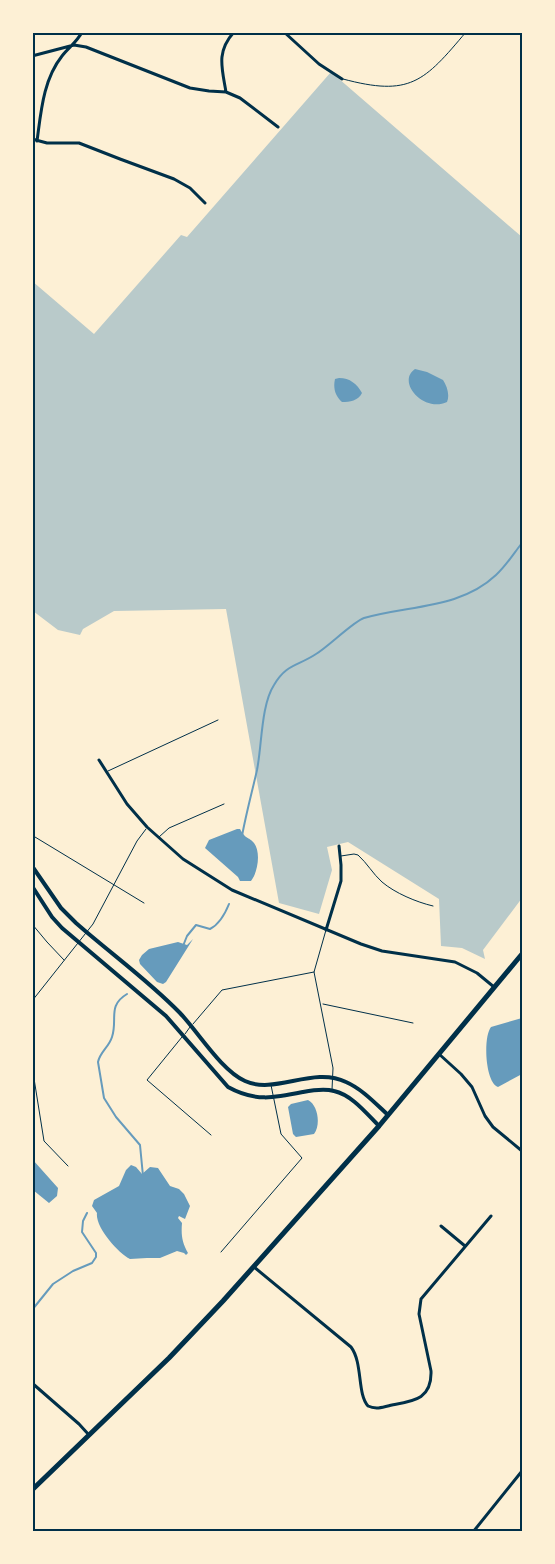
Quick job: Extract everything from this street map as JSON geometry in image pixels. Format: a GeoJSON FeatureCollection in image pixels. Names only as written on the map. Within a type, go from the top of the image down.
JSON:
{"type":"FeatureCollection","features":[{"type":"Feature","properties":{"kind":"main road"},"geometry":{"type":"LineString","coordinates":[[32,1490],[203,1323],[379,1126],[522,954]]}},
{"type":"Feature","properties":{"kind":"street"},"geometry":{"type":"LineString","coordinates":[[37,141],[46,88],[62,56],[74,45],[82,32]]}},
{"type":"Feature","properties":{"kind":"street"},"geometry":{"type":"LineString","coordinates":[[226,92],[221,61],[224,48],[234,32]]}},
{"type":"Feature","properties":{"kind":"street"},"geometry":{"type":"LineString","coordinates":[[284,32],[319,64],[342,79]]}},
{"type":"Feature","properties":{"kind":"street"},"geometry":{"type":"LineString","coordinates":[[32,56],[74,45],[86,47],[190,88],[209,92],[226,92],[240,98],[278,127]]}},
{"type":"Feature","properties":{"kind":"street"},"geometry":{"type":"LineString","coordinates":[[32,139],[48,143],[79,143],[174,179],[190,188],[205,203]]}},
{"type":"Feature","properties":{"kind":"street"},"geometry":{"type":"LineString","coordinates":[[99,760],[127,804],[158,838],[183,859],[232,890],[326,930],[382,951],[455,962],[477,973],[494,987]]}},
{"type":"Feature","properties":{"kind":"street"},"geometry":{"type":"LineString","coordinates":[[326,930],[341,880],[339,846]]}},
{"type":"Feature","properties":{"kind":"street"},"geometry":{"type":"LineString","coordinates":[[32,866],[61,908],[86,933],[166,1000],[192,1026],[234,1074],[246,1082],[255,1084],[271,1084],[321,1076],[345,1081],[360,1090],[388,1114]]}},
{"type":"Feature","properties":{"kind":"street"},"geometry":{"type":"LineString","coordinates":[[32,886],[52,917],[166,1016],[228,1087],[253,1097],[274,1098],[315,1090],[332,1090],[342,1094],[358,1106],[379,1126]]}},
{"type":"Feature","properties":{"kind":"street"},"geometry":{"type":"LineString","coordinates":[[439,1054],[472,1087],[485,1116],[493,1127],[522,1151]]}},
{"type":"Feature","properties":{"kind":"street"},"geometry":{"type":"LineString","coordinates":[[254,1266],[352,1347],[357,1358],[364,1399],[368,1406],[376,1408],[410,1402],[423,1396],[428,1390],[431,1381],[431,1371],[418,1314],[419,1304],[425,1294],[491,1216]]}},
{"type":"Feature","properties":{"kind":"street"},"geometry":{"type":"LineString","coordinates":[[441,1226],[465,1246]]}},
{"type":"Feature","properties":{"kind":"street"},"geometry":{"type":"LineString","coordinates":[[32,1383],[89,1435]]}},
{"type":"Feature","properties":{"kind":"street"},"geometry":{"type":"LineString","coordinates":[[473,1532],[522,1471]]}},
{"type":"Feature","properties":{"kind":"lane"},"geometry":{"type":"LineString","coordinates":[[342,79],[382,87],[412,82],[429,73],[466,32]]}},
{"type":"Feature","properties":{"kind":"lane"},"geometry":{"type":"LineString","coordinates":[[106,772],[218,720]]}},
{"type":"Feature","properties":{"kind":"lane"},"geometry":{"type":"LineString","coordinates":[[158,838],[169,828],[224,804]]}},
{"type":"Feature","properties":{"kind":"lane"},"geometry":{"type":"LineString","coordinates":[[32,1001],[93,924],[137,841],[147,827]]}},
{"type":"Feature","properties":{"kind":"lane"},"geometry":{"type":"LineString","coordinates":[[32,834],[144,903]]}},
{"type":"Feature","properties":{"kind":"lane"},"geometry":{"type":"LineString","coordinates":[[340,856],[358,855],[382,882],[424,904],[432,906]]}},
{"type":"Feature","properties":{"kind":"lane"},"geometry":{"type":"LineString","coordinates":[[32,924],[65,960]]}},
{"type":"Feature","properties":{"kind":"lane"},"geometry":{"type":"LineString","coordinates":[[326,930],[314,972],[334,1068],[332,1090]]}},
{"type":"Feature","properties":{"kind":"lane"},"geometry":{"type":"LineString","coordinates":[[210,1135],[147,1080],[222,990],[314,972]]}},
{"type":"Feature","properties":{"kind":"lane"},"geometry":{"type":"LineString","coordinates":[[322,1004],[413,1023]]}},
{"type":"Feature","properties":{"kind":"lane"},"geometry":{"type":"LineString","coordinates":[[32,1066],[44,1141],[68,1166]]}},
{"type":"Feature","properties":{"kind":"lane"},"geometry":{"type":"LineString","coordinates":[[221,1252],[302,1158],[281,1134],[271,1084]]}},
{"type":"Feature","properties":{"kind":"shaded area"},"geometry":{"type":"Polygon","coordinates":[[[331,72],[522,237],[522,898],[483,950],[485,959],[462,948],[441,946],[439,899],[348,842],[327,847],[332,870],[319,914],[279,903],[226,609],[114,611],[83,629],[80,635],[58,630],[33,611],[32,281],[94,334],[181,235],[187,237],[331,72]]]}},
{"type":"Feature","properties":{"kind":"water"},"geometry":{"type":"Polygon","coordinates":[[[415,369],[427,372],[443,380],[448,391],[447,402],[430,403],[422,400],[415,394],[409,381],[410,375],[415,369]]]}},
{"type":"Feature","properties":{"kind":"water"},"geometry":{"type":"Polygon","coordinates":[[[335,379],[350,380],[355,384],[362,393],[360,396],[354,401],[342,402],[334,389],[335,379]]]}},
{"type":"Feature","properties":{"kind":"water"},"geometry":{"type":"Polygon","coordinates":[[[240,829],[256,847],[257,867],[251,881],[240,881],[238,877],[205,848],[209,840],[240,829]]]}},
{"type":"Feature","properties":{"kind":"water"},"geometry":{"type":"Polygon","coordinates":[[[193,939],[163,984],[157,982],[140,964],[139,960],[142,955],[149,949],[178,942],[187,945],[193,939]]]}},
{"type":"Feature","properties":{"kind":"water"},"geometry":{"type":"Polygon","coordinates":[[[522,1018],[522,1074],[498,1087],[490,1077],[488,1068],[486,1049],[488,1032],[491,1027],[522,1018]]]}},
{"type":"Feature","properties":{"kind":"water"},"geometry":{"type":"Polygon","coordinates":[[[308,1100],[316,1111],[318,1121],[316,1130],[314,1134],[296,1137],[293,1134],[288,1107],[291,1104],[308,1100]]]}},
{"type":"Feature","properties":{"kind":"water"},"geometry":{"type":"Polygon","coordinates":[[[33,1160],[58,1188],[57,1196],[49,1203],[33,1190],[33,1160]]]}},
{"type":"Feature","properties":{"kind":"water"},"geometry":{"type":"Polygon","coordinates":[[[131,1165],[136,1167],[142,1174],[150,1167],[158,1168],[170,1186],[179,1189],[184,1194],[190,1206],[185,1219],[179,1216],[178,1218],[182,1223],[182,1238],[188,1253],[186,1255],[177,1251],[160,1258],[130,1259],[114,1246],[103,1232],[97,1219],[97,1213],[92,1206],[94,1200],[119,1186],[126,1170],[131,1165]]]}},
{"type":"Feature","properties":{"kind":"waterway"},"geometry":{"type":"LineString","coordinates":[[242,836],[259,760],[267,703],[274,685],[283,673],[321,651],[364,618],[450,600],[482,586],[507,564],[522,543]]}},
{"type":"Feature","properties":{"kind":"waterway"},"geometry":{"type":"LineString","coordinates":[[183,946],[187,936],[196,925],[210,929],[214,927],[222,918],[229,904]]}},
{"type":"Feature","properties":{"kind":"waterway"},"geometry":{"type":"LineString","coordinates":[[127,994],[117,1003],[114,1013],[112,1037],[98,1062],[104,1098],[116,1117],[140,1145],[143,1176]]}},
{"type":"Feature","properties":{"kind":"waterway"},"geometry":{"type":"LineString","coordinates":[[32,1310],[53,1284],[73,1271],[92,1263],[96,1257],[96,1253],[82,1232],[83,1221],[87,1213]]}}]}
